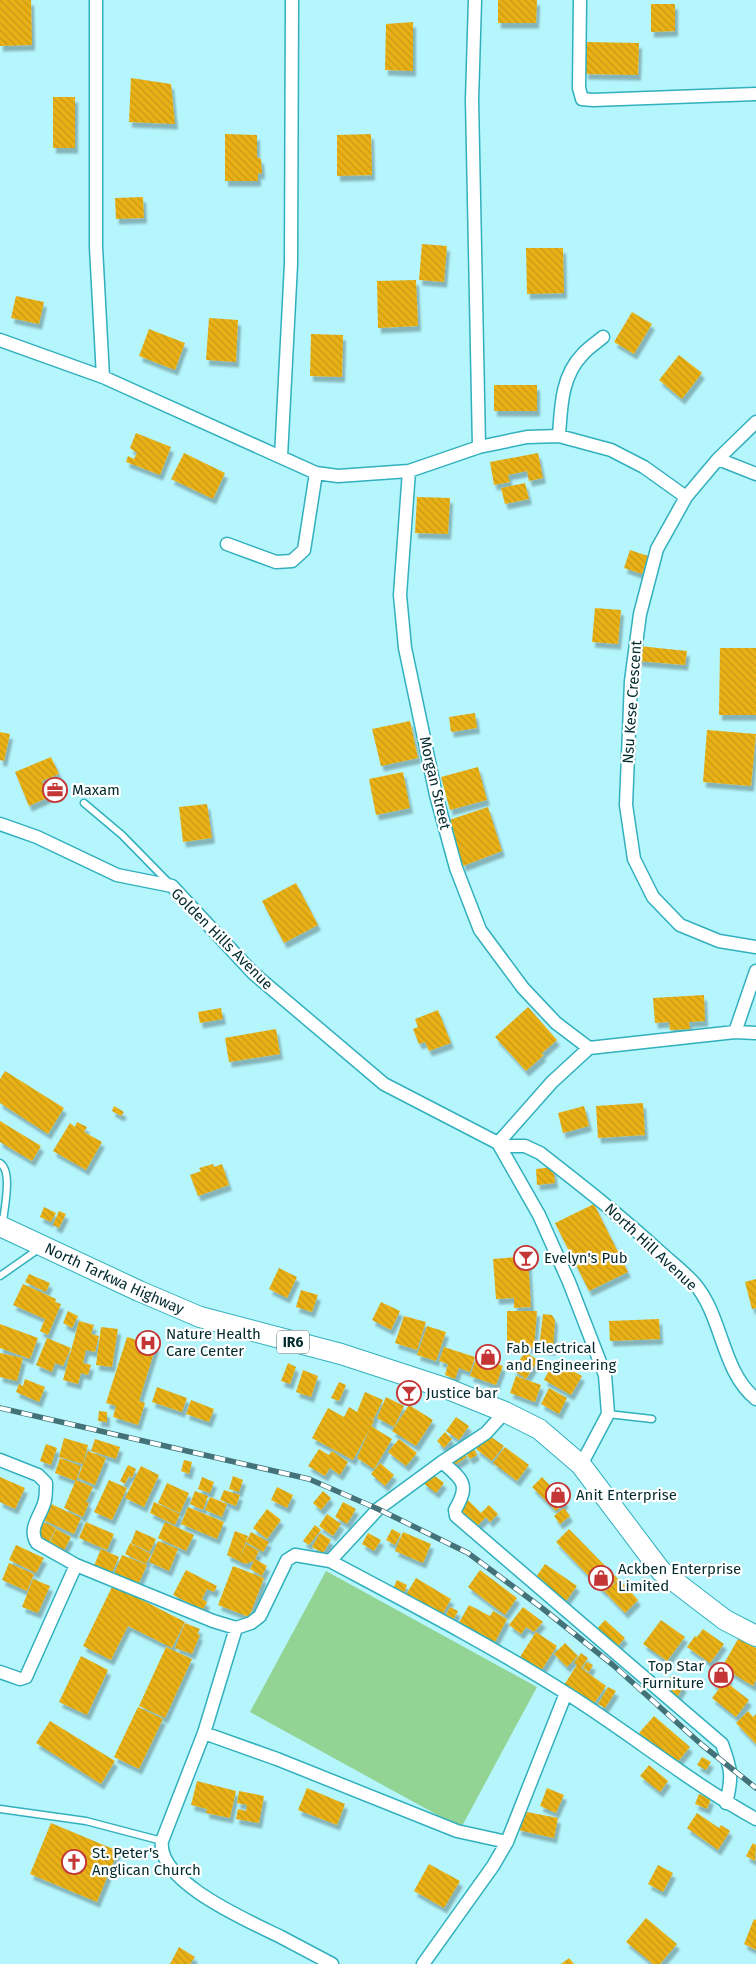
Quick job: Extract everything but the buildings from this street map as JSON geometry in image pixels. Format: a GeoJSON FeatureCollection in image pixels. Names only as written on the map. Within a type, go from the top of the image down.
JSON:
{"type":"FeatureCollection","features":[{"type":"Feature","properties":{"kind":"main road","name":"North Tarkwa Highway"},"geometry":{"type":"LineString","coordinates":[[1,1226],[139,1292],[200,1317],[341,1354],[448,1389],[505,1412],[539,1429],[580,1465],[661,1571],[725,1620],[756,1636]]}},
{"type":"Feature","properties":{"kind":"street"},"geometry":{"type":"LineString","coordinates":[[96,0],[96,247],[103,378]]}},
{"type":"Feature","properties":{"kind":"street"},"geometry":{"type":"LineString","coordinates":[[281,457],[291,264],[292,0]]}},
{"type":"Feature","properties":{"kind":"street"},"geometry":{"type":"LineString","coordinates":[[475,0],[472,100],[479,448]]}},
{"type":"Feature","properties":{"kind":"street"},"geometry":{"type":"LineString","coordinates":[[580,0],[579,88],[582,99],[756,94]]}},
{"type":"Feature","properties":{"kind":"street"},"geometry":{"type":"LineString","coordinates":[[559,436],[562,395],[569,374],[582,355],[603,337]]}},
{"type":"Feature","properties":{"kind":"street"},"geometry":{"type":"LineString","coordinates":[[0,340],[103,378],[316,473],[338,476],[409,471],[479,448],[527,437],[559,436],[612,450],[644,467],[686,497]]}},
{"type":"Feature","properties":{"kind":"street","name":"Nsu Kese Crescent"},"geometry":{"type":"LineString","coordinates":[[756,422],[718,459],[686,497],[657,549],[640,614],[631,681],[626,805],[634,859],[654,897],[680,924],[719,941],[756,947]]}},
{"type":"Feature","properties":{"kind":"street"},"geometry":{"type":"LineString","coordinates":[[718,459],[756,474]]}},
{"type":"Feature","properties":{"kind":"street","name":"Morgan Street"},"geometry":{"type":"LineString","coordinates":[[409,471],[400,595],[405,648],[436,795],[456,868],[480,930],[523,988],[556,1023],[589,1048]]}},
{"type":"Feature","properties":{"kind":"street"},"geometry":{"type":"LineString","coordinates":[[226,544],[276,562],[292,561],[304,550],[316,473]]}},
{"type":"Feature","properties":{"kind":"street","name":"Golden Hills Avenue"},"geometry":{"type":"LineString","coordinates":[[0,824],[37,837],[117,875],[172,886],[253,973],[384,1084],[498,1143]]}},
{"type":"Feature","properties":{"kind":"street"},"geometry":{"type":"LineString","coordinates":[[735,1032],[756,971]]}},
{"type":"Feature","properties":{"kind":"street"},"geometry":{"type":"LineString","coordinates":[[580,1465],[608,1414],[605,1375],[569,1282],[539,1216],[498,1143],[552,1082],[589,1048],[735,1032],[756,1032]]}},
{"type":"Feature","properties":{"kind":"street","name":"North Hill Avenue"},"geometry":{"type":"LineString","coordinates":[[498,1143],[508,1146],[525,1146],[540,1153],[622,1217],[694,1283],[712,1314],[734,1370],[750,1394],[756,1399]]}},
{"type":"Feature","properties":{"kind":"street"},"geometry":{"type":"LineString","coordinates":[[330,1561],[378,1509],[442,1462],[486,1433],[505,1412]]}},
{"type":"Feature","properties":{"kind":"street"},"geometry":{"type":"LineString","coordinates":[[0,1460],[38,1475],[44,1480],[46,1483],[45,1501],[34,1526],[34,1538],[37,1544],[76,1565],[213,1621],[236,1628],[251,1623],[260,1616],[287,1560],[295,1556],[330,1561],[566,1693],[726,1803],[756,1819]]}},
{"type":"Feature","properties":{"kind":"street"},"geometry":{"type":"LineString","coordinates":[[442,1462],[461,1478],[464,1488],[461,1499],[454,1510],[456,1516],[722,1744],[731,1768],[731,1785],[726,1803]]}},
{"type":"Feature","properties":{"kind":"street"},"geometry":{"type":"LineString","coordinates":[[0,1672],[20,1679],[26,1677],[76,1565]]}},
{"type":"Feature","properties":{"kind":"street"},"geometry":{"type":"LineString","coordinates":[[236,1628],[204,1733],[162,1841],[161,1850],[170,1868],[201,1895],[225,1910],[332,1964]]}},
{"type":"Feature","properties":{"kind":"street"},"geometry":{"type":"LineString","coordinates":[[423,1964],[493,1866],[507,1842],[566,1693]]}},
{"type":"Feature","properties":{"kind":"street"},"geometry":{"type":"LineString","coordinates":[[204,1733],[457,1831],[507,1842]]}},
{"type":"Feature","properties":{"kind":"lane"},"geometry":{"type":"LineString","coordinates":[[84,803],[122,835],[172,886]]}},
{"type":"Feature","properties":{"kind":"lane"},"geometry":{"type":"LineString","coordinates":[[0,1162],[8,1176],[1,1226]]}},
{"type":"Feature","properties":{"kind":"lane"},"geometry":{"type":"LineString","coordinates":[[0,1276],[42,1246]]}},
{"type":"Feature","properties":{"kind":"lane"},"geometry":{"type":"LineString","coordinates":[[608,1414],[652,1419]]}},
{"type":"Feature","properties":{"kind":"lane"},"geometry":{"type":"LineString","coordinates":[[0,1809],[86,1821],[162,1841]]}},
{"type":"Feature","properties":{"kind":"green space"},"geometry":{"type":"Polygon","coordinates":[[[326,1571],[537,1687],[461,1828],[250,1712],[326,1571]]]}},
{"type":"Feature","properties":{"kind":"railway"},"geometry":{"type":"LineString","coordinates":[[0,1408],[309,1479],[378,1509],[468,1553],[542,1608],[613,1665],[702,1745],[756,1788]]}},
{"type":"Feature","properties":{"kind":"place","name":"Maxam"},"geometry":{"type":"Point","coordinates":[55,790]}},
{"type":"Feature","properties":{"kind":"place","name":"Evelyn's Pub"},"geometry":{"type":"Point","coordinates":[526,1258]}},
{"type":"Feature","properties":{"kind":"place","name":"Nature Health Care Center"},"geometry":{"type":"Point","coordinates":[148,1343]}},
{"type":"Feature","properties":{"kind":"place","name":"Fab Electrical and Engineering"},"geometry":{"type":"Point","coordinates":[488,1357]}},
{"type":"Feature","properties":{"kind":"place","name":"Justice bar"},"geometry":{"type":"Point","coordinates":[409,1393]}},
{"type":"Feature","properties":{"kind":"place","name":"Anit Enterprise"},"geometry":{"type":"Point","coordinates":[558,1495]}},
{"type":"Feature","properties":{"kind":"place","name":"Ackben Enterprise Limited"},"geometry":{"type":"Point","coordinates":[601,1578]}},
{"type":"Feature","properties":{"kind":"place","name":"Top Star Furniture"},"geometry":{"type":"Point","coordinates":[721,1675]}},
{"type":"Feature","properties":{"kind":"place","name":"St. Peter's Anglican Church"},"geometry":{"type":"Point","coordinates":[74,1862]}}]}
